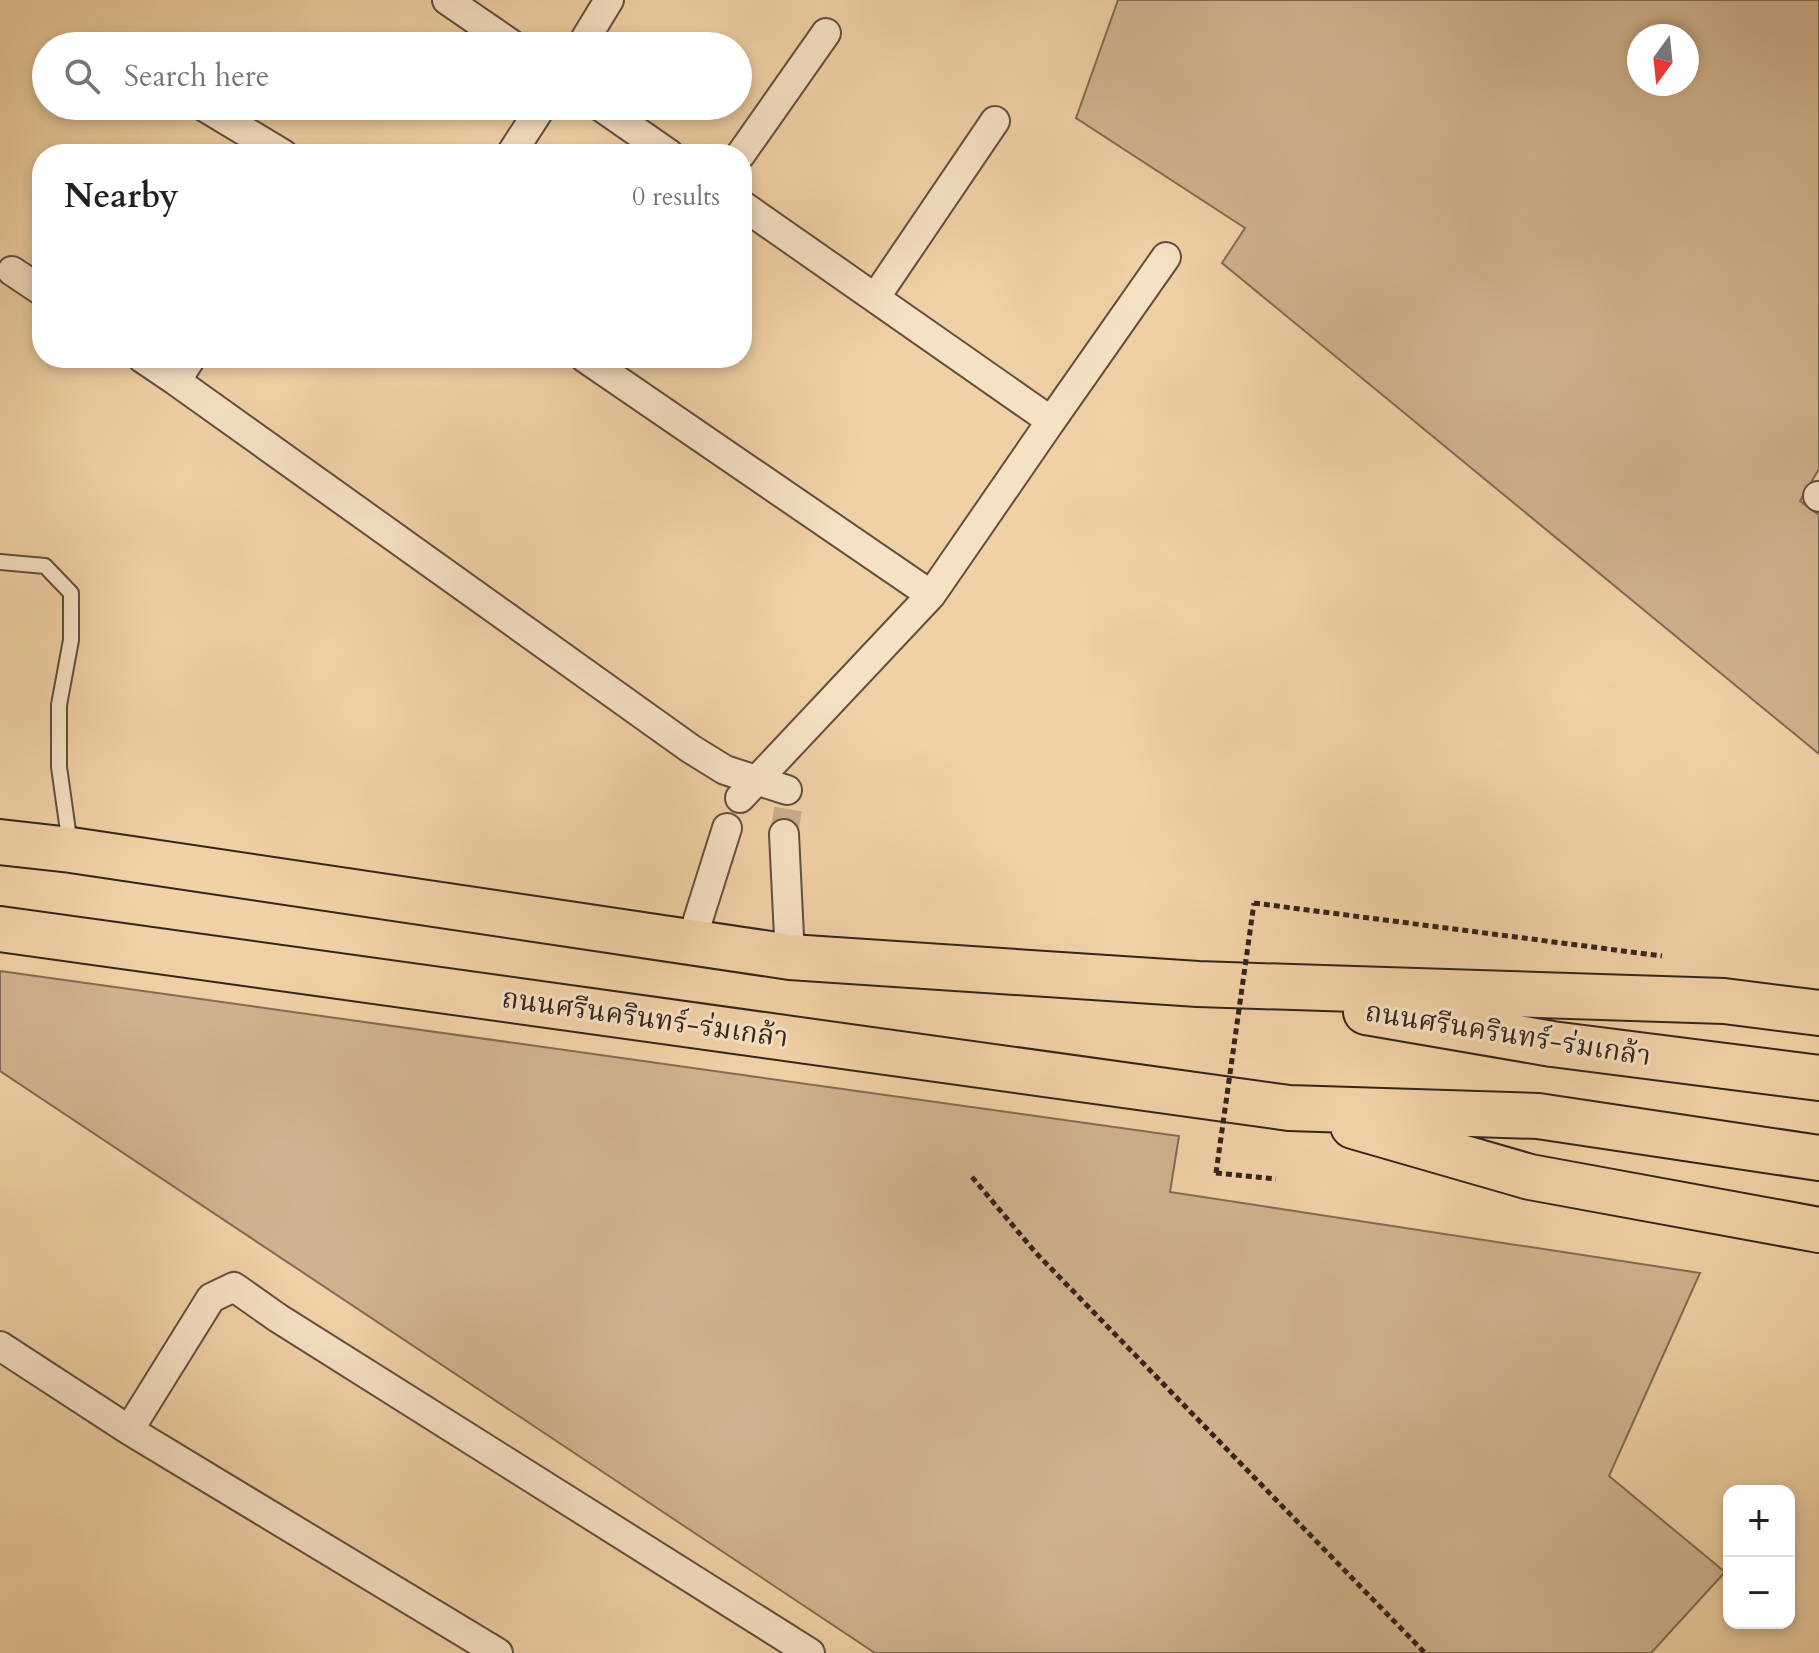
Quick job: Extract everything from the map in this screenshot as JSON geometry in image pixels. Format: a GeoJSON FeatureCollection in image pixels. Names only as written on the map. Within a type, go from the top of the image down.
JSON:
{"type":"FeatureCollection","features":[{"type":"Feature","properties":{"kind":"main road","name":"ถนนศรีนครินทร์-ร่มเกล้า"},"geometry":{"type":"LineString","coordinates":[[0,842],[790,957],[1198,984],[1724,1001],[1819,1013]]}},
{"type":"Feature","properties":{"kind":"main road","name":"ถนนศรีนครินทร์-ร่มเกล้า"},"geometry":{"type":"LineString","coordinates":[[0,929],[1289,1108],[1538,1116],[1819,1158]]}},
{"type":"Feature","properties":{"kind":"main road","name":"ถนนศรีนครินทร์-ร่มเกล้า"},"geometry":{"type":"LineString","coordinates":[[1198,984],[1552,1044],[1819,1078]]}},
{"type":"Feature","properties":{"kind":"main road","name":"ถนนศรีนครินทร์-ร่มเกล้า"},"geometry":{"type":"LineString","coordinates":[[1289,1108],[1530,1177],[1819,1230]]}},
{"type":"Feature","properties":{"kind":"street"},"geometry":{"type":"LineString","coordinates":[[447,0],[494,32]]}},
{"type":"Feature","properties":{"kind":"street"},"geometry":{"type":"LineString","coordinates":[[590,32],[609,0]]}},
{"type":"Feature","properties":{"kind":"street"},"geometry":{"type":"LineString","coordinates":[[748,144],[826,33]]}},
{"type":"Feature","properties":{"kind":"street"},"geometry":{"type":"LineString","coordinates":[[226,120],[266,144]]}},
{"type":"Feature","properties":{"kind":"street"},"geometry":{"type":"LineString","coordinates":[[517,144],[533,120]]}},
{"type":"Feature","properties":{"kind":"street"},"geometry":{"type":"LineString","coordinates":[[620,120],[655,144]]}},
{"type":"Feature","properties":{"kind":"street"},"geometry":{"type":"LineString","coordinates":[[875,298],[995,121]]}},
{"type":"Feature","properties":{"kind":"street"},"geometry":{"type":"LineString","coordinates":[[752,212],[1051,421]]}},
{"type":"Feature","properties":{"kind":"street"},"geometry":{"type":"LineString","coordinates":[[748,790],[931,595],[1166,257]]}},
{"type":"Feature","properties":{"kind":"street"},"geometry":{"type":"LineString","coordinates":[[12,271],[32,284]]}},
{"type":"Feature","properties":{"kind":"street"},"geometry":{"type":"LineString","coordinates":[[600,368],[931,595]]}},
{"type":"Feature","properties":{"kind":"street"},"geometry":{"type":"LineString","coordinates":[[183,369],[691,749],[725,770],[748,790],[786,811]]}},
{"type":"Feature","properties":{"kind":"street"},"geometry":{"type":"LineString","coordinates":[[787,748],[790,957]]}},
{"type":"Feature","properties":{"kind":"street"},"geometry":{"type":"LineString","coordinates":[[691,942],[727,828]]}},
{"type":"Feature","properties":{"kind":"street"},"geometry":{"type":"LineString","coordinates":[[129,1430],[211,1298],[234,1287],[291,1327],[810,1653]]}},
{"type":"Feature","properties":{"kind":"street"},"geometry":{"type":"LineString","coordinates":[[0,1346],[129,1430],[498,1653]]}},
{"type":"Feature","properties":{"kind":"lane"},"geometry":{"type":"LineString","coordinates":[[0,562],[45,566],[71,593],[71,640],[59,705],[59,767],[71,850]]}},
{"type":"Feature","properties":{"kind":"path"},"geometry":{"type":"LineString","coordinates":[[1276,1179],[1216,1173],[1254,903],[1678,958]]}},
{"type":"Feature","properties":{"kind":"path"},"geometry":{"type":"LineString","coordinates":[[972,1177],[1036,1253],[1425,1653]]}},
{"type":"Feature","properties":{"kind":"shaded area"},"geometry":{"type":"Polygon","coordinates":[[[1118,0],[1819,0],[1819,469],[1800,501],[1819,515],[1819,754],[1222,263],[1245,228],[1076,118],[1118,0]]]}},
{"type":"Feature","properties":{"kind":"shaded area"},"geometry":{"type":"Polygon","coordinates":[[[0,971],[1179,1136],[1170,1192],[1700,1273],[1609,1476],[1723,1570],[1723,1574],[1651,1653],[875,1653],[0,1071],[0,971]]]}},
{"type":"Feature","properties":{"kind":"tunnel"},"geometry":{"type":"LineString","coordinates":[[784,834],[788,809]]}}]}
